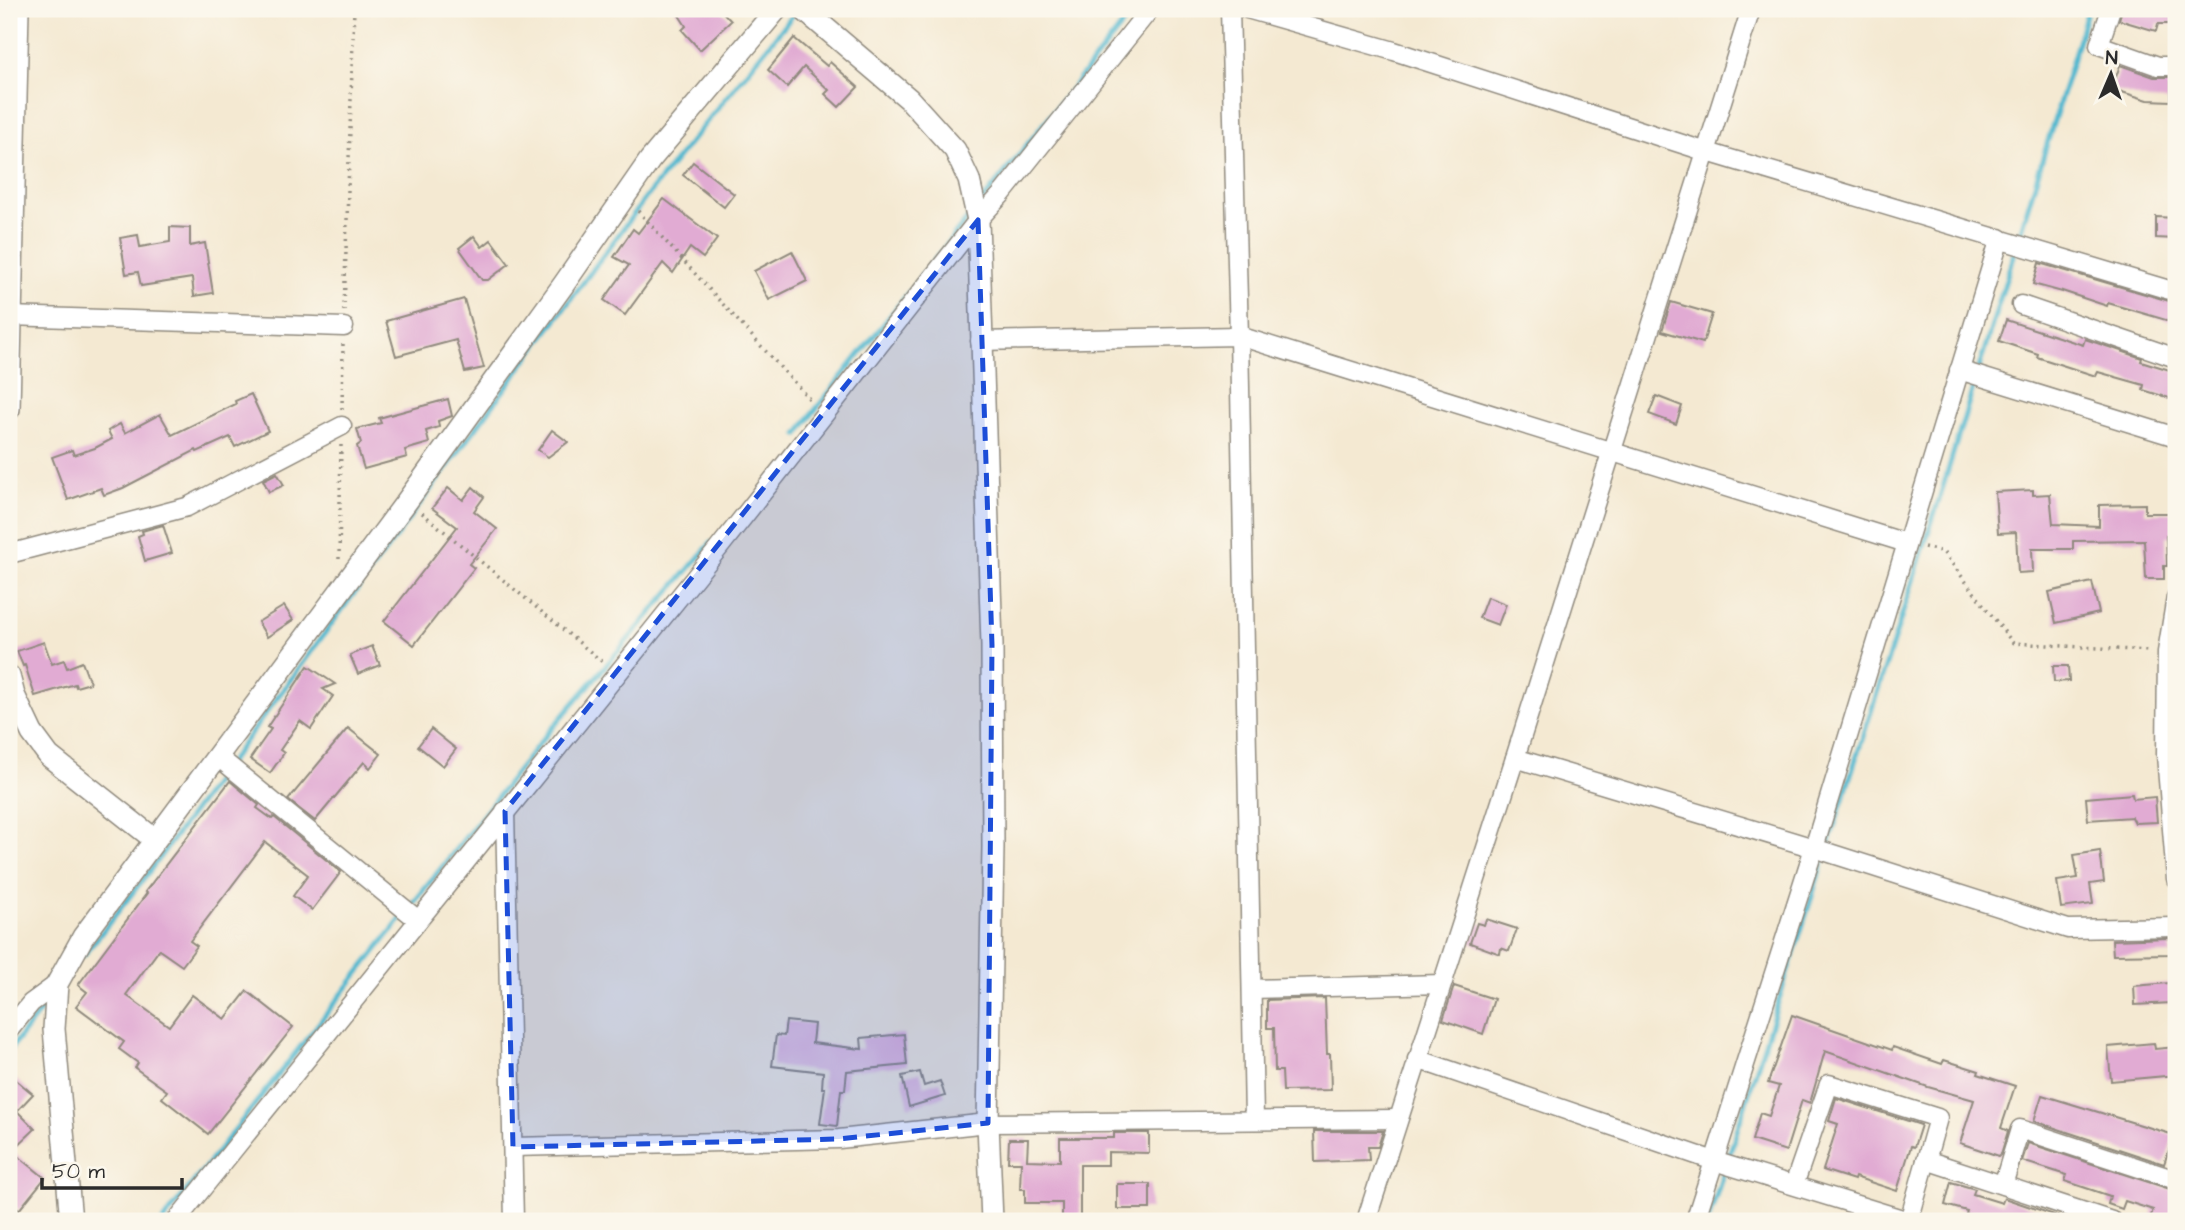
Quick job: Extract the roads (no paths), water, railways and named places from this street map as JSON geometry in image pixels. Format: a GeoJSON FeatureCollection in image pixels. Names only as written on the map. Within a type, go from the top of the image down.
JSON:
{"type":"FeatureCollection","features":[{"type":"Feature","properties":{"kind":"street"},"geometry":{"type":"LineString","coordinates":[[9,1030],[31,1003],[57,984],[83,937],[407,501],[650,160],[777,9]]}},
{"type":"Feature","properties":{"kind":"street"},"geometry":{"type":"LineString","coordinates":[[803,9],[909,99],[955,150],[969,180],[978,219],[992,658],[993,847],[988,1123],[992,1221]]}},
{"type":"Feature","properties":{"kind":"street"},"geometry":{"type":"LineString","coordinates":[[176,1221],[617,674],[978,219],[1001,195],[1150,9]]}},
{"type":"Feature","properties":{"kind":"street"},"geometry":{"type":"LineString","coordinates":[[1230,9],[1254,1119]]}},
{"type":"Feature","properties":{"kind":"street"},"geometry":{"type":"LineString","coordinates":[[1247,9],[1394,51],[1707,152],[2176,292]]}},
{"type":"Feature","properties":{"kind":"street"},"geometry":{"type":"LineString","coordinates":[[1366,1221],[1516,758],[1751,9]]}},
{"type":"Feature","properties":{"kind":"street"},"geometry":{"type":"LineString","coordinates":[[2111,9],[2099,45],[2158,66],[2176,66]]}},
{"type":"Feature","properties":{"kind":"street"},"geometry":{"type":"LineString","coordinates":[[9,409],[15,12]]}},
{"type":"Feature","properties":{"kind":"street"},"geometry":{"type":"LineString","coordinates":[[1695,1221],[1814,848],[2000,238]]}},
{"type":"Feature","properties":{"kind":"street"},"geometry":{"type":"LineString","coordinates":[[2021,305],[2176,358]]}},
{"type":"Feature","properties":{"kind":"street"},"geometry":{"type":"LineString","coordinates":[[10,316],[344,327]]}},
{"type":"Feature","properties":{"kind":"street"},"geometry":{"type":"LineString","coordinates":[[980,341],[1239,336],[1906,542]]}},
{"type":"Feature","properties":{"kind":"street"},"geometry":{"type":"LineString","coordinates":[[1959,370],[2176,438]]}},
{"type":"Feature","properties":{"kind":"street"},"geometry":{"type":"LineString","coordinates":[[9,554],[187,507],[342,426]]}},
{"type":"Feature","properties":{"kind":"street"},"geometry":{"type":"LineString","coordinates":[[2176,597],[2166,755],[2176,879]]}},
{"type":"Feature","properties":{"kind":"street"},"geometry":{"type":"LineString","coordinates":[[9,676],[14,695],[32,733],[49,757],[154,839]]}},
{"type":"Feature","properties":{"kind":"street"},"geometry":{"type":"LineString","coordinates":[[217,757],[418,920]]}},
{"type":"Feature","properties":{"kind":"street"},"geometry":{"type":"LineString","coordinates":[[1516,758],[1814,848],[2068,929],[2176,928]]}},
{"type":"Feature","properties":{"kind":"street"},"geometry":{"type":"LineString","coordinates":[[505,811],[514,1221]]}},
{"type":"Feature","properties":{"kind":"street"},"geometry":{"type":"LineString","coordinates":[[57,984],[54,1029],[71,1221]]}},
{"type":"Feature","properties":{"kind":"street"},"geometry":{"type":"LineString","coordinates":[[1252,989],[1442,984]]}},
{"type":"Feature","properties":{"kind":"street"},"geometry":{"type":"LineString","coordinates":[[1417,1059],[1714,1161],[1909,1221],[1938,1118],[1829,1084],[1794,1185]]}},
{"type":"Feature","properties":{"kind":"street"},"geometry":{"type":"LineString","coordinates":[[513,1147],[839,1139],[988,1123],[1398,1119]]}},
{"type":"Feature","properties":{"kind":"street"},"geometry":{"type":"LineString","coordinates":[[2003,1185],[2020,1129],[2176,1180]]}},
{"type":"Feature","properties":{"kind":"street"},"geometry":{"type":"LineString","coordinates":[[1926,1160],[2112,1221]]}},
{"type":"Feature","properties":{"kind":"waterway"},"geometry":{"type":"LineString","coordinates":[[980,204],[1135,9]]}},
{"type":"Feature","properties":{"kind":"waterway"},"geometry":{"type":"LineString","coordinates":[[1708,1221],[1942,490],[2088,9]]}},
{"type":"Feature","properties":{"kind":"waterway"},"geometry":{"type":"LineString","coordinates":[[84,955],[145,877],[650,192],[797,10]]}},
{"type":"Feature","properties":{"kind":"waterway"},"geometry":{"type":"LineString","coordinates":[[798,435],[971,214]]}},
{"type":"Feature","properties":{"kind":"waterway"},"geometry":{"type":"LineString","coordinates":[[163,1221],[542,740],[711,543]]}},
{"type":"Feature","properties":{"kind":"waterway"},"geometry":{"type":"LineString","coordinates":[[9,1051],[48,1001]]}}]}
